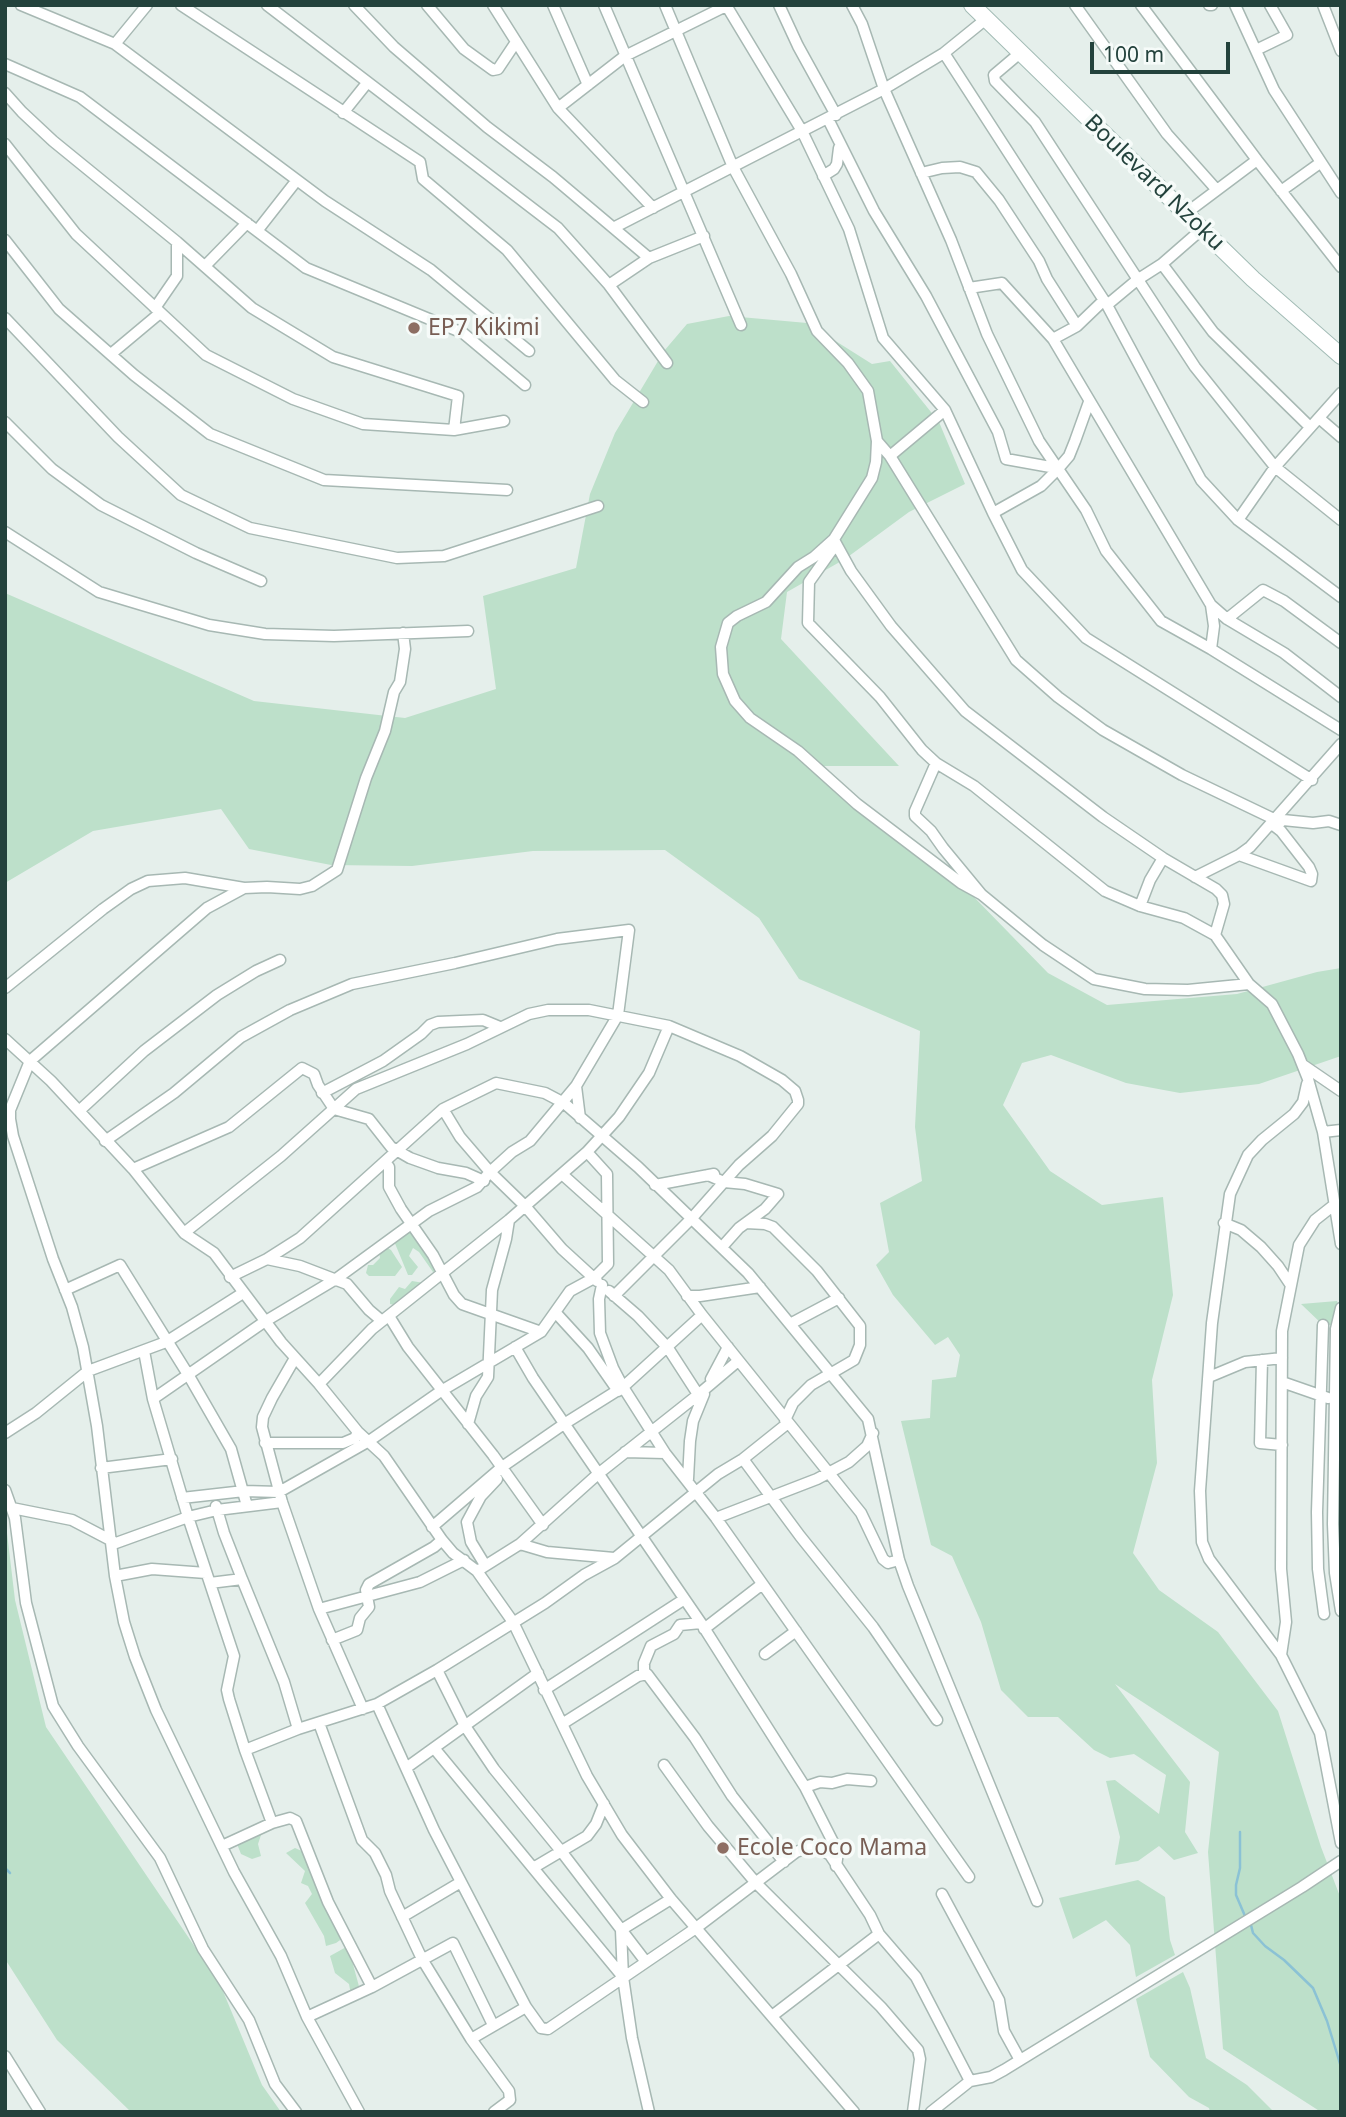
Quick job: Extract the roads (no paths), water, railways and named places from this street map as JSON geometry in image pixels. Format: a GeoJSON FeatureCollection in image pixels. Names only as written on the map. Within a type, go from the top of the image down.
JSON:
{"type":"FeatureCollection","features":[{"type":"Feature","properties":{"kind":"street"},"geometry":{"type":"LineString","coordinates":[[21,5],[115,44],[297,180],[431,270],[529,351]]}},
{"type":"Feature","properties":{"kind":"street"},"geometry":{"type":"LineString","coordinates":[[115,44],[147,5]]}},
{"type":"Feature","properties":{"kind":"street"},"geometry":{"type":"LineString","coordinates":[[181,5],[419,162],[423,179],[507,250],[615,380],[643,402]]}},
{"type":"Feature","properties":{"kind":"street"},"geometry":{"type":"LineString","coordinates":[[267,5],[558,228],[609,285],[667,363]]}},
{"type":"Feature","properties":{"kind":"street"},"geometry":{"type":"LineString","coordinates":[[354,5],[394,47],[476,118],[615,227],[649,258]]}},
{"type":"Feature","properties":{"kind":"street"},"geometry":{"type":"LineString","coordinates":[[427,5],[464,49],[494,69],[498,69],[516,43]]}},
{"type":"Feature","properties":{"kind":"street"},"geometry":{"type":"LineString","coordinates":[[493,5],[558,108],[653,208]]}},
{"type":"Feature","properties":{"kind":"street"},"geometry":{"type":"LineString","coordinates":[[553,5],[588,85]]}},
{"type":"Feature","properties":{"kind":"street"},"geometry":{"type":"LineString","coordinates":[[604,5],[741,325]]}},
{"type":"Feature","properties":{"kind":"street"},"geometry":{"type":"LineString","coordinates":[[665,5],[733,167],[791,274],[817,331],[848,363],[868,391],[877,441],[872,478],[809,582],[808,623],[880,697],[936,763],[974,786],[1105,891],[1140,906],[1184,918],[1215,935],[1249,984],[1272,1004],[1303,1065],[1336,1180],[1334,1205],[1340,1240]]}},
{"type":"Feature","properties":{"kind":"street"},"geometry":{"type":"LineString","coordinates":[[558,108],[625,56],[727,5],[802,131],[849,229],[883,338],[945,410],[1022,570],[1086,638],[1312,780]]}},
{"type":"Feature","properties":{"kind":"street"},"geometry":{"type":"LineString","coordinates":[[779,5],[832,117],[839,150],[837,164],[823,176]]}},
{"type":"Feature","properties":{"kind":"street"},"geometry":{"type":"LineString","coordinates":[[852,5],[862,24],[884,89],[987,334],[1039,441],[1086,510],[1107,551],[1161,621],[1341,730]]}},
{"type":"Feature","properties":{"kind":"street","name":"Boulevard Nzoku"},"geometry":{"type":"LineString","coordinates":[[972,5],[1253,279],[1338,349]]}},
{"type":"Feature","properties":{"kind":"street"},"geometry":{"type":"LineString","coordinates":[[1141,5],[1341,267]]}},
{"type":"Feature","properties":{"kind":"street"},"geometry":{"type":"LineString","coordinates":[[1235,5],[1274,90],[1341,193]]}},
{"type":"Feature","properties":{"kind":"street"},"geometry":{"type":"LineString","coordinates":[[1256,50],[1287,35],[1269,5]]}},
{"type":"Feature","properties":{"kind":"street"},"geometry":{"type":"LineString","coordinates":[[1323,5],[1341,51]]}},
{"type":"Feature","properties":{"kind":"street"},"geometry":{"type":"LineString","coordinates":[[1078,6],[1156,119],[1181,152],[1216,189]]}},
{"type":"Feature","properties":{"kind":"street"},"geometry":{"type":"LineString","coordinates":[[615,227],[884,89],[944,53],[986,19]]}},
{"type":"Feature","properties":{"kind":"street"},"geometry":{"type":"LineString","coordinates":[[1020,52],[995,75],[995,81],[1035,122],[1195,367],[1275,467],[1341,520]]}},
{"type":"Feature","properties":{"kind":"street"},"geometry":{"type":"LineString","coordinates":[[944,53],[1105,303],[1201,480],[1238,520],[1341,597]]}},
{"type":"Feature","properties":{"kind":"street"},"geometry":{"type":"LineString","coordinates":[[5,64],[80,97],[306,268],[463,333],[525,385]]}},
{"type":"Feature","properties":{"kind":"street"},"geometry":{"type":"LineString","coordinates":[[343,113],[367,83]]}},
{"type":"Feature","properties":{"kind":"street"},"geometry":{"type":"LineString","coordinates":[[5,93],[53,141],[177,242],[252,308],[333,357],[458,396],[454,430]]}},
{"type":"Feature","properties":{"kind":"street"},"geometry":{"type":"LineString","coordinates":[[837,139],[874,211],[926,296],[998,432],[1006,459],[1057,469]]}},
{"type":"Feature","properties":{"kind":"street"},"geometry":{"type":"LineString","coordinates":[[5,144],[76,234],[206,355],[293,399],[363,424],[454,430],[504,421]]}},
{"type":"Feature","properties":{"kind":"street"},"geometry":{"type":"LineString","coordinates":[[1185,214],[1257,160]]}},
{"type":"Feature","properties":{"kind":"street"},"geometry":{"type":"LineString","coordinates":[[1281,191],[1320,163]]}},
{"type":"Feature","properties":{"kind":"street"},"geometry":{"type":"LineString","coordinates":[[921,173],[960,167],[976,172],[999,200],[1077,326]]}},
{"type":"Feature","properties":{"kind":"street"},"geometry":{"type":"LineString","coordinates":[[257,231],[297,180]]}},
{"type":"Feature","properties":{"kind":"street"},"geometry":{"type":"LineString","coordinates":[[205,266],[247,223]]}},
{"type":"Feature","properties":{"kind":"street"},"geometry":{"type":"LineString","coordinates":[[1053,339],[1077,326],[1162,264],[1201,230]]}},
{"type":"Feature","properties":{"kind":"street"},"geometry":{"type":"LineString","coordinates":[[609,285],[649,258],[704,236]]}},
{"type":"Feature","properties":{"kind":"street"},"geometry":{"type":"LineString","coordinates":[[5,240],[59,309],[111,355],[211,434],[324,480],[507,490]]}},
{"type":"Feature","properties":{"kind":"street"},"geometry":{"type":"LineString","coordinates":[[111,355],[158,311],[177,276],[177,242]]}},
{"type":"Feature","properties":{"kind":"street"},"geometry":{"type":"LineString","coordinates":[[1162,264],[1213,332],[1310,427]]}},
{"type":"Feature","properties":{"kind":"street"},"geometry":{"type":"LineString","coordinates":[[969,288],[1000,282],[1004,284],[1053,339],[1211,605],[1227,619],[1284,653],[1341,697]]}},
{"type":"Feature","properties":{"kind":"street"},"geometry":{"type":"LineString","coordinates":[[5,318],[118,437],[181,495],[250,528],[397,558],[444,556],[597,506]]}},
{"type":"Feature","properties":{"kind":"street"},"geometry":{"type":"LineString","coordinates":[[1238,520],[1275,467],[1341,393]]}},
{"type":"Feature","properties":{"kind":"street"},"geometry":{"type":"LineString","coordinates":[[993,513],[1041,486],[1069,456],[1089,402]]}},
{"type":"Feature","properties":{"kind":"street"},"geometry":{"type":"LineString","coordinates":[[890,456],[945,410]]}},
{"type":"Feature","properties":{"kind":"street"},"geometry":{"type":"LineString","coordinates":[[1318,418],[1341,437]]}},
{"type":"Feature","properties":{"kind":"street"},"geometry":{"type":"LineString","coordinates":[[5,422],[52,469],[101,505],[196,553],[261,581]]}},
{"type":"Feature","properties":{"kind":"street"},"geometry":{"type":"LineString","coordinates":[[877,441],[890,456],[1016,660],[1058,697],[1103,730],[1275,823],[1309,867],[1311,881],[1239,855]]}},
{"type":"Feature","properties":{"kind":"street"},"geometry":{"type":"LineString","coordinates":[[5,532],[99,592],[209,625],[265,634],[334,636],[468,631]]}},
{"type":"Feature","properties":{"kind":"street"},"geometry":{"type":"LineString","coordinates":[[835,541],[851,571],[891,626],[965,711],[1103,817],[1163,858],[1216,888],[1222,895],[1224,904],[1215,935]]}},
{"type":"Feature","properties":{"kind":"street"},"geometry":{"type":"LineString","coordinates":[[835,541],[798,567],[766,602],[728,623],[723,637],[721,664],[728,688],[750,718],[798,751],[837,789],[961,883],[981,894],[1043,945],[1094,979],[1164,990],[1249,984]]}},
{"type":"Feature","properties":{"kind":"street"},"geometry":{"type":"LineString","coordinates":[[1227,619],[1263,590],[1284,601],[1341,643]]}},
{"type":"Feature","properties":{"kind":"street"},"geometry":{"type":"LineString","coordinates":[[1211,605],[1214,626],[1211,649]]}},
{"type":"Feature","properties":{"kind":"street"},"geometry":{"type":"LineString","coordinates":[[5,988],[103,909],[131,889],[148,881],[185,878],[244,888],[300,890],[312,886],[337,870],[370,768],[385,731],[394,692],[400,682],[405,653],[403,634]]}},
{"type":"Feature","properties":{"kind":"street"},"geometry":{"type":"LineString","coordinates":[[1195,877],[1239,855],[1275,823],[1341,744]]}},
{"type":"Feature","properties":{"kind":"street"},"geometry":{"type":"LineString","coordinates":[[936,763],[914,813],[981,894]]}},
{"type":"Feature","properties":{"kind":"street"},"geometry":{"type":"LineString","coordinates":[[1275,823],[1283,820],[1313,823],[1329,821],[1341,825]]}},
{"type":"Feature","properties":{"kind":"street"},"geometry":{"type":"LineString","coordinates":[[1140,906],[1150,880],[1163,858]]}},
{"type":"Feature","properties":{"kind":"street"},"geometry":{"type":"LineString","coordinates":[[244,888],[206,908],[30,1061],[10,1110],[10,1126],[77,1324],[88,1371],[115,1576],[124,1622],[135,1657],[156,1710],[222,1846],[281,1956],[307,2017],[359,2112]]}},
{"type":"Feature","properties":{"kind":"street"},"geometry":{"type":"LineString","coordinates":[[105,1141],[174,1093],[241,1037],[290,1010],[352,984],[455,964],[557,939],[629,930],[618,1015],[576,1086],[530,1141],[512,1152],[477,1187],[429,1211],[336,1279],[264,1322],[153,1399]]}},
{"type":"Feature","properties":{"kind":"street"},"geometry":{"type":"LineString","coordinates":[[79,1111],[144,1051],[217,995],[280,960]]}},
{"type":"Feature","properties":{"kind":"street"},"geometry":{"type":"LineString","coordinates":[[184,1233],[281,1156],[356,1089],[529,1014],[548,1010],[589,1010],[669,1026],[740,1056],[782,1080],[797,1095],[798,1104],[772,1136],[739,1165],[692,1218],[614,1296]]}},
{"type":"Feature","properties":{"kind":"street"},"geometry":{"type":"LineString","coordinates":[[322,1093],[383,1061],[386,1056],[438,1022],[483,1020],[500,1027]]}},
{"type":"Feature","properties":{"kind":"street"},"geometry":{"type":"LineString","coordinates":[[319,1384],[386,1318],[509,1220],[587,1152],[619,1117],[649,1073],[669,1026]]}},
{"type":"Feature","properties":{"kind":"street"},"geometry":{"type":"LineString","coordinates":[[5,1040],[30,1061],[133,1169],[184,1233],[214,1254],[264,1322],[358,1432],[384,1456],[453,1553],[481,1568]]}},
{"type":"Feature","properties":{"kind":"street"},"geometry":{"type":"LineString","coordinates":[[1303,1065],[1341,1091]]}},
{"type":"Feature","properties":{"kind":"street"},"geometry":{"type":"LineString","coordinates":[[133,1169],[229,1127],[302,1068],[314,1074],[322,1093],[334,1109],[369,1119],[387,1143],[410,1158],[438,1168],[486,1176]]}},
{"type":"Feature","properties":{"kind":"street"},"geometry":{"type":"LineString","coordinates":[[1308,1079],[1307,1091],[1298,1108],[1248,1155],[1237,1173],[1230,1194],[1212,1323],[1200,1491],[1202,1542],[1212,1565],[1281,1655],[1321,1733],[1341,1843]]}},
{"type":"Feature","properties":{"kind":"street"},"geometry":{"type":"LineString","coordinates":[[230,1277],[267,1259],[300,1238],[443,1109],[496,1083],[545,1093],[564,1103],[722,1247],[760,1287],[869,1419],[899,1560],[1037,1901]]}},
{"type":"Feature","properties":{"kind":"street"},"geometry":{"type":"LineString","coordinates":[[576,1086],[580,1118]]}},
{"type":"Feature","properties":{"kind":"street"},"geometry":{"type":"LineString","coordinates":[[443,1109],[486,1176],[525,1206],[562,1249],[638,1316],[668,1348],[703,1393]]}},
{"type":"Feature","properties":{"kind":"street"},"geometry":{"type":"LineString","coordinates":[[1323,1132],[1341,1130]]}},
{"type":"Feature","properties":{"kind":"street"},"geometry":{"type":"LineString","coordinates":[[587,1152],[607,1174],[609,1184],[606,1214],[608,1264],[598,1281],[600,1333],[621,1389]]}},
{"type":"Feature","properties":{"kind":"street"},"geometry":{"type":"LineString","coordinates":[[385,1162],[389,1170],[389,1187],[462,1304],[541,1332]]}},
{"type":"Feature","properties":{"kind":"street"},"geometry":{"type":"LineString","coordinates":[[655,1185],[724,1172],[739,1165]]}},
{"type":"Feature","properties":{"kind":"street"},"geometry":{"type":"LineString","coordinates":[[563,1175],[669,1270],[702,1315],[862,1513],[885,1561],[899,1560]]}},
{"type":"Feature","properties":{"kind":"street"},"geometry":{"type":"LineString","coordinates":[[708,1175],[724,1182],[745,1184],[778,1194],[722,1247]]}},
{"type":"Feature","properties":{"kind":"street"},"geometry":{"type":"LineString","coordinates":[[1281,1655],[1286,1622],[1280,1569],[1282,1331],[1299,1245],[1315,1220],[1334,1205]]}},
{"type":"Feature","properties":{"kind":"street"},"geometry":{"type":"LineString","coordinates":[[468,1424],[476,1396],[488,1377],[492,1290],[509,1220]]}},
{"type":"Feature","properties":{"kind":"street"},"geometry":{"type":"LineString","coordinates":[[245,1750],[298,1729],[377,1704],[545,1603],[583,1575],[615,1558],[718,1474],[743,1459],[787,1422],[793,1403],[811,1384],[854,1360],[860,1345],[859,1326],[839,1298],[817,1271],[773,1227],[746,1223]]}},
{"type":"Feature","properties":{"kind":"street"},"geometry":{"type":"LineString","coordinates":[[1224,1223],[1241,1230],[1261,1247],[1290,1284]]}},
{"type":"Feature","properties":{"kind":"street"},"geometry":{"type":"LineString","coordinates":[[267,1259],[299,1266],[336,1279],[351,1287],[369,1310],[386,1318],[543,1525]]}},
{"type":"Feature","properties":{"kind":"street"},"geometry":{"type":"LineString","coordinates":[[65,1290],[120,1265],[231,1449],[247,1506]]}},
{"type":"Feature","properties":{"kind":"street"},"geometry":{"type":"LineString","coordinates":[[12,1508],[72,1520],[110,1540],[123,1543],[188,1517],[281,1497],[441,1391],[541,1332],[570,1291],[598,1281]]}},
{"type":"Feature","properties":{"kind":"street"},"geometry":{"type":"LineString","coordinates":[[687,1296],[760,1287]]}},
{"type":"Feature","properties":{"kind":"street"},"geometry":{"type":"LineString","coordinates":[[5,1433],[36,1413],[88,1371],[166,1342],[243,1293]]}},
{"type":"Feature","properties":{"kind":"street"},"geometry":{"type":"LineString","coordinates":[[790,1324],[839,1298]]}},
{"type":"Feature","properties":{"kind":"street"},"geometry":{"type":"LineString","coordinates":[[1341,1308],[1336,1329],[1334,1401],[1337,1532],[1335,1573],[1341,1611]]}},
{"type":"Feature","properties":{"kind":"street"},"geometry":{"type":"LineString","coordinates":[[556,1313],[621,1389],[666,1453],[697,1491],[969,1877]]}},
{"type":"Feature","properties":{"kind":"street"},"geometry":{"type":"LineString","coordinates":[[432,1527],[500,1469],[564,1424],[621,1389],[702,1315]]}},
{"type":"Feature","properties":{"kind":"street"},"geometry":{"type":"LineString","coordinates":[[1324,1325],[1317,1512],[1318,1569],[1324,1614]]}},
{"type":"Feature","properties":{"kind":"street"},"geometry":{"type":"LineString","coordinates":[[515,1347],[597,1474],[703,1626],[805,1787],[838,1852],[836,1866]]}},
{"type":"Feature","properties":{"kind":"street"},"geometry":{"type":"LineString","coordinates":[[688,1479],[690,1441],[703,1393],[728,1347]]}},
{"type":"Feature","properties":{"kind":"street"},"geometry":{"type":"LineString","coordinates":[[144,1350],[153,1399],[182,1498],[234,1656],[227,1690],[245,1750],[272,1823]]}},
{"type":"Feature","properties":{"kind":"street"},"geometry":{"type":"LineString","coordinates":[[1209,1377],[1234,1365],[1282,1357]]}},
{"type":"Feature","properties":{"kind":"street"},"geometry":{"type":"LineString","coordinates":[[295,1358],[263,1417],[265,1443],[318,1609],[363,1709]]}},
{"type":"Feature","properties":{"kind":"street"},"geometry":{"type":"LineString","coordinates":[[481,1568],[520,1544],[597,1474],[703,1393],[738,1360]]}},
{"type":"Feature","properties":{"kind":"street"},"geometry":{"type":"LineString","coordinates":[[1262,1360],[1260,1443],[1282,1445]]}},
{"type":"Feature","properties":{"kind":"street"},"geometry":{"type":"LineString","coordinates":[[1282,1382],[1322,1394],[1334,1401]]}},
{"type":"Feature","properties":{"kind":"street"},"geometry":{"type":"LineString","coordinates":[[265,1443],[343,1443],[355,1438],[358,1432]]}},
{"type":"Feature","properties":{"kind":"street"},"geometry":{"type":"LineString","coordinates":[[716,1518],[849,1462],[861,1452],[873,1433]]}},
{"type":"Feature","properties":{"kind":"street"},"geometry":{"type":"LineString","coordinates":[[625,1452],[666,1453]]}},
{"type":"Feature","properties":{"kind":"street"},"geometry":{"type":"LineString","coordinates":[[102,1468],[172,1459]]}},
{"type":"Feature","properties":{"kind":"street"},"geometry":{"type":"LineString","coordinates":[[743,1459],[873,1627],[937,1720]]}},
{"type":"Feature","properties":{"kind":"street"},"geometry":{"type":"LineString","coordinates":[[500,1469],[498,1478],[481,1496],[467,1522],[471,1542],[481,1568],[513,1622],[544,1690],[604,1804],[622,1835],[671,1899],[854,2112]]}},
{"type":"Feature","properties":{"kind":"street"},"geometry":{"type":"LineString","coordinates":[[5,1490],[12,1508],[26,1602],[53,1706],[78,1746],[160,1858],[204,1949],[249,2020],[275,2084],[296,2112]]}},
{"type":"Feature","properties":{"kind":"street"},"geometry":{"type":"LineString","coordinates":[[182,1498],[244,1491],[281,1497]]}},
{"type":"Feature","properties":{"kind":"street"},"geometry":{"type":"LineString","coordinates":[[212,1494],[224,1533],[284,1682],[298,1729]]}},
{"type":"Feature","properties":{"kind":"street"},"geometry":{"type":"LineString","coordinates":[[332,1640],[356,1630],[360,1618],[369,1607],[366,1590],[369,1584],[434,1548],[442,1540]]}},
{"type":"Feature","properties":{"kind":"street"},"geometry":{"type":"LineString","coordinates":[[520,1544],[547,1552],[615,1558]]}},
{"type":"Feature","properties":{"kind":"street"},"geometry":{"type":"LineString","coordinates":[[318,1609],[420,1582],[464,1560]]}},
{"type":"Feature","properties":{"kind":"street"},"geometry":{"type":"LineString","coordinates":[[115,1576],[152,1569],[208,1578],[242,1579]]}},
{"type":"Feature","properties":{"kind":"street"},"geometry":{"type":"LineString","coordinates":[[643,1673],[651,1646],[674,1634],[684,1623],[703,1626],[761,1584]]}},
{"type":"Feature","properties":{"kind":"street"},"geometry":{"type":"LineString","coordinates":[[544,1690],[683,1600]]}},
{"type":"Feature","properties":{"kind":"street"},"geometry":{"type":"LineString","coordinates":[[765,1654],[796,1632]]}},
{"type":"Feature","properties":{"kind":"street"},"geometry":{"type":"LineString","coordinates":[[437,1670],[465,1726],[494,1769],[646,1962]]}},
{"type":"Feature","properties":{"kind":"street"},"geometry":{"type":"LineString","coordinates":[[406,1768],[538,1673]]}},
{"type":"Feature","properties":{"kind":"street"},"geometry":{"type":"LineString","coordinates":[[562,1724],[643,1673],[648,1674],[670,1702],[732,1796],[784,1862]]}},
{"type":"Feature","properties":{"kind":"street"},"geometry":{"type":"LineString","coordinates":[[377,1704],[461,1882],[526,2007],[541,2028],[548,2029],[696,1928],[800,1849],[813,1847],[830,1855],[870,1915],[879,1934],[916,1977],[970,2081]]}},
{"type":"Feature","properties":{"kind":"street"},"geometry":{"type":"LineString","coordinates":[[320,1723],[362,1840],[376,1853],[422,1959],[471,2039],[511,2097],[507,2104],[494,2112]]}},
{"type":"Feature","properties":{"kind":"street"},"geometry":{"type":"LineString","coordinates":[[434,1748],[623,1977]]}},
{"type":"Feature","properties":{"kind":"street"},"geometry":{"type":"LineString","coordinates":[[664,1765],[708,1826],[756,1883],[881,2007],[918,2050],[920,2059],[913,2112]]}},
{"type":"Feature","properties":{"kind":"street"},"geometry":{"type":"LineString","coordinates":[[805,1787],[846,1779],[871,1781]]}},
{"type":"Feature","properties":{"kind":"street"},"geometry":{"type":"LineString","coordinates":[[533,1868],[593,1830],[604,1804]]}},
{"type":"Feature","properties":{"kind":"street"},"geometry":{"type":"LineString","coordinates":[[222,1846],[272,1823],[290,1818],[296,1821],[328,1902],[372,1987]]}},
{"type":"Feature","properties":{"kind":"street"},"geometry":{"type":"LineString","coordinates":[[932,2112],[970,2081],[991,2077],[1020,2060],[1341,1861]]}},
{"type":"Feature","properties":{"kind":"street"},"geometry":{"type":"LineString","coordinates":[[402,1917],[461,1882]]}},
{"type":"Feature","properties":{"kind":"street"},"geometry":{"type":"LineString","coordinates":[[943,1894],[999,2000],[1004,2031],[1020,2060]]}},
{"type":"Feature","properties":{"kind":"street"},"geometry":{"type":"LineString","coordinates":[[621,1930],[671,1899]]}},
{"type":"Feature","properties":{"kind":"street"},"geometry":{"type":"LineString","coordinates":[[621,1930],[623,1977],[632,2038],[649,2112]]}},
{"type":"Feature","properties":{"kind":"street"},"geometry":{"type":"LineString","coordinates":[[772,2015],[879,1934]]}},
{"type":"Feature","properties":{"kind":"street"},"geometry":{"type":"LineString","coordinates":[[307,2017],[372,1987],[448,1944],[455,1944],[493,2025]]}},
{"type":"Feature","properties":{"kind":"street"},"geometry":{"type":"LineString","coordinates":[[471,2039],[526,2007]]}},
{"type":"Feature","properties":{"kind":"street"},"geometry":{"type":"LineString","coordinates":[[5,2056],[40,2112]]}},
{"type":"Feature","properties":{"kind":"waterway"},"geometry":{"type":"LineString","coordinates":[[1240,1832],[1240,1868],[1236,1895],[1245,1916]]}},
{"type":"Feature","properties":{"kind":"waterway"},"geometry":{"type":"LineString","coordinates":[[5,1868],[10,1873]]}},
{"type":"Feature","properties":{"kind":"waterway"},"geometry":{"type":"LineString","coordinates":[[1250,1921],[1253,1933],[1265,1946],[1313,1988],[1327,2021],[1341,2067]]}},
{"type":"Feature","properties":{"kind":"place","name":"EP7 Kikimi"},"geometry":{"type":"Point","coordinates":[414,328]}},
{"type":"Feature","properties":{"kind":"place","name":"Ecole Coco Mama"},"geometry":{"type":"Point","coordinates":[723,1848]}}]}
